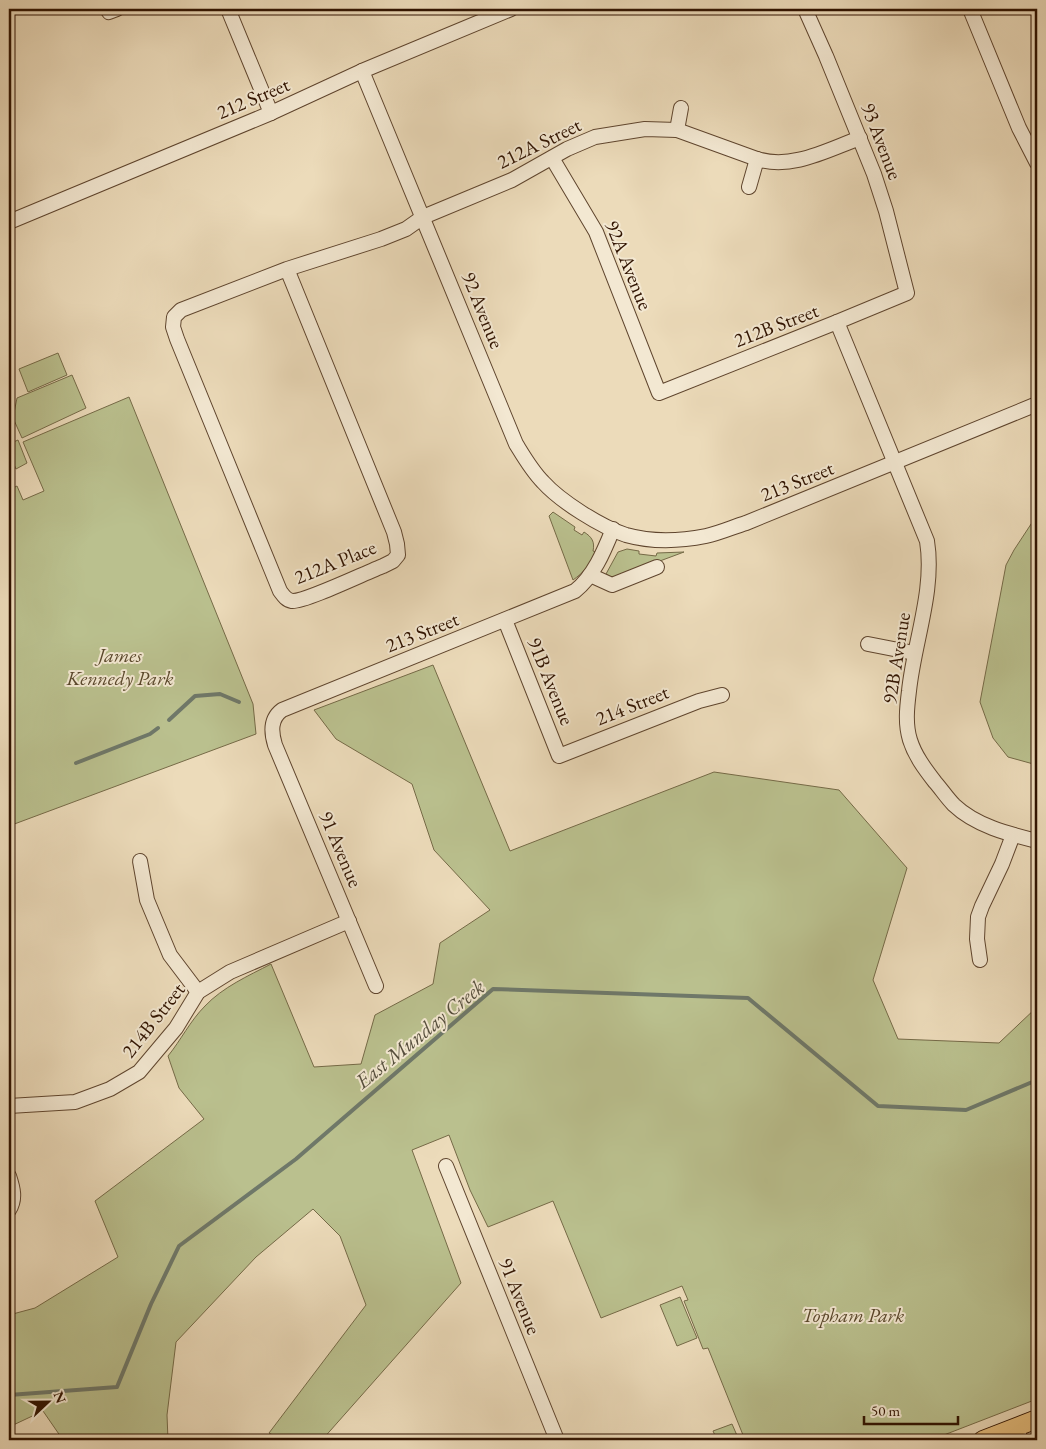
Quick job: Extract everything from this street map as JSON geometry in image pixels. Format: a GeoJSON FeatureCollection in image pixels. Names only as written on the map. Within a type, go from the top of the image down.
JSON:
{"type":"FeatureCollection","features":[{"type":"Feature","properties":{"kind":"main road"},"geometry":{"type":"LineString","coordinates":[[983,1440],[1018,1434],[1037,1419]]}},
{"type":"Feature","properties":{"kind":"street"},"geometry":{"type":"LineString","coordinates":[[228,9],[271,113]]}},
{"type":"Feature","properties":{"kind":"street","name":"212 Street"},"geometry":{"type":"LineString","coordinates":[[9,222],[271,113],[362,71],[511,9]]}},
{"type":"Feature","properties":{"kind":"street","name":"93 Avenue"},"geometry":{"type":"LineString","coordinates":[[805,9],[860,138],[880,191],[907,293]]}},
{"type":"Feature","properties":{"kind":"street"},"geometry":{"type":"LineString","coordinates":[[970,9],[1016,121],[1037,163]]}},
{"type":"Feature","properties":{"kind":"street","name":"92 Avenue"},"geometry":{"type":"LineString","coordinates":[[362,71],[424,217],[516,444],[528,464],[549,487],[577,510],[613,529]]}},
{"type":"Feature","properties":{"kind":"street"},"geometry":{"type":"LineString","coordinates":[[678,130],[682,108]]}},
{"type":"Feature","properties":{"kind":"street","name":"212A Street"},"geometry":{"type":"LineString","coordinates":[[424,217],[512,180],[577,144],[595,137],[645,129],[678,130],[768,163],[799,160],[860,138]]}},
{"type":"Feature","properties":{"kind":"street","name":"92A Avenue"},"geometry":{"type":"LineString","coordinates":[[552,158],[596,232],[659,392]]}},
{"type":"Feature","properties":{"kind":"street"},"geometry":{"type":"LineString","coordinates":[[749,186],[756,160]]}},
{"type":"Feature","properties":{"kind":"street","name":"212A Place"},"geometry":{"type":"LineString","coordinates":[[287,269],[394,532],[398,554],[393,561],[383,566],[308,597],[292,601],[286,598],[280,591],[173,327],[174,317],[181,310],[287,269],[381,239],[406,229],[424,217]]}},
{"type":"Feature","properties":{"kind":"street","name":"212B Street"},"geometry":{"type":"LineString","coordinates":[[659,392],[907,293]]}},
{"type":"Feature","properties":{"kind":"street","name":"92B Avenue"},"geometry":{"type":"LineString","coordinates":[[837,322],[927,541],[929,556],[927,590],[914,653],[907,711],[907,726],[916,755],[956,807],[977,821],[1013,835]]}},
{"type":"Feature","properties":{"kind":"street","name":"213 Street"},"geometry":{"type":"LineString","coordinates":[[272,726],[274,719],[282,710],[575,591],[590,576],[613,529],[625,534],[666,540],[708,536],[746,523],[1037,404]]}},
{"type":"Feature","properties":{"kind":"street"},"geometry":{"type":"LineString","coordinates":[[590,576],[612,585],[657,567]]}},
{"type":"Feature","properties":{"kind":"street","name":"91B Avenue"},"geometry":{"type":"LineString","coordinates":[[505,620],[559,756]]}},
{"type":"Feature","properties":{"kind":"street"},"geometry":{"type":"LineString","coordinates":[[868,644],[914,653]]}},
{"type":"Feature","properties":{"kind":"street","name":"214 Street"},"geometry":{"type":"LineString","coordinates":[[559,756],[699,700],[722,695]]}},
{"type":"Feature","properties":{"kind":"street","name":"91 Avenue"},"geometry":{"type":"LineString","coordinates":[[272,726],[275,745],[376,986]]}},
{"type":"Feature","properties":{"kind":"street"},"geometry":{"type":"LineString","coordinates":[[980,960],[977,940],[978,917],[1013,835],[1037,841]]}},
{"type":"Feature","properties":{"kind":"street"},"geometry":{"type":"LineString","coordinates":[[140,862],[147,900],[170,956],[198,992]]}},
{"type":"Feature","properties":{"kind":"street","name":"214B Street"},"geometry":{"type":"LineString","coordinates":[[9,1106],[76,1102],[110,1089],[139,1072],[176,1028],[198,992],[230,972],[349,921]]}},
{"type":"Feature","properties":{"kind":"street","name":"91 Avenue"},"geometry":{"type":"LineString","coordinates":[[446,1166],[557,1440]]}},
{"type":"Feature","properties":{"kind":"street"},"geometry":{"type":"LineString","coordinates":[[9,1176],[14,1193],[9,1210]]}},
{"type":"Feature","properties":{"kind":"green space"},"geometry":{"type":"Polygon","coordinates":[[[58,353],[67,375],[28,392],[19,369],[58,353]]]}},
{"type":"Feature","properties":{"kind":"green space"},"geometry":{"type":"Polygon","coordinates":[[[72,375],[86,408],[22,438],[13,418],[17,398],[72,375]]]}},
{"type":"Feature","properties":{"kind":"green space","name":"James Kennedy Park"},"geometry":{"type":"Polygon","coordinates":[[[129,397],[253,704],[256,734],[9,826],[9,490],[17,486],[23,500],[44,491],[23,442],[129,397]]]}},
{"type":"Feature","properties":{"kind":"green space"},"geometry":{"type":"Polygon","coordinates":[[[18,440],[27,463],[16,469],[9,453],[9,444],[18,440]]]}},
{"type":"Feature","properties":{"kind":"green space"},"geometry":{"type":"Polygon","coordinates":[[[553,512],[575,527],[574,530],[582,535],[584,532],[589,536],[594,545],[593,551],[596,552],[592,560],[573,580],[549,516],[553,512]]]}},
{"type":"Feature","properties":{"kind":"green space"},"geometry":{"type":"Polygon","coordinates":[[[1037,515],[1037,765],[1008,757],[993,738],[980,702],[1006,565],[1037,515]]]}},
{"type":"Feature","properties":{"kind":"green space"},"geometry":{"type":"Polygon","coordinates":[[[627,549],[639,551],[639,554],[656,556],[657,553],[684,552],[617,577],[611,577],[606,574],[618,552],[627,549]]]}},
{"type":"Feature","properties":{"kind":"green space","name":"Topham Park"},"geometry":{"type":"Polygon","coordinates":[[[433,665],[510,851],[714,772],[839,790],[907,868],[873,980],[898,1039],[999,1043],[1037,1007],[1037,1399],[931,1440],[745,1440],[708,1348],[703,1349],[684,1301],[688,1300],[682,1286],[601,1318],[553,1201],[488,1227],[470,1190],[449,1135],[412,1150],[461,1283],[322,1440],[282,1440],[269,1433],[366,1305],[340,1236],[313,1209],[256,1257],[176,1342],[167,1415],[168,1440],[63,1440],[43,1411],[9,1427],[9,1315],[35,1308],[118,1257],[95,1201],[204,1119],[179,1088],[168,1056],[205,1006],[228,988],[271,964],[314,1067],[361,1064],[375,1015],[433,984],[440,943],[490,910],[434,850],[412,784],[336,739],[314,710],[433,665]]]}},
{"type":"Feature","properties":{"kind":"green space"},"geometry":{"type":"Polygon","coordinates":[[[680,1297],[697,1338],[677,1346],[660,1305],[680,1297]]]}},
{"type":"Feature","properties":{"kind":"green space"},"geometry":{"type":"Polygon","coordinates":[[[732,1424],[739,1440],[717,1440],[713,1431],[732,1424]]]}},
{"type":"Feature","properties":{"kind":"waterway"},"geometry":{"type":"LineString","coordinates":[[169,720],[195,696],[220,694],[239,702]]}},
{"type":"Feature","properties":{"kind":"waterway"},"geometry":{"type":"LineString","coordinates":[[76,763],[150,734],[158,728]]}},
{"type":"Feature","properties":{"kind":"waterway","name":"East Munday Creek"},"geometry":{"type":"LineString","coordinates":[[9,1395],[117,1387],[151,1304],[179,1246],[296,1159],[493,989],[748,998],[878,1106],[966,1110],[1037,1080]]}}]}
